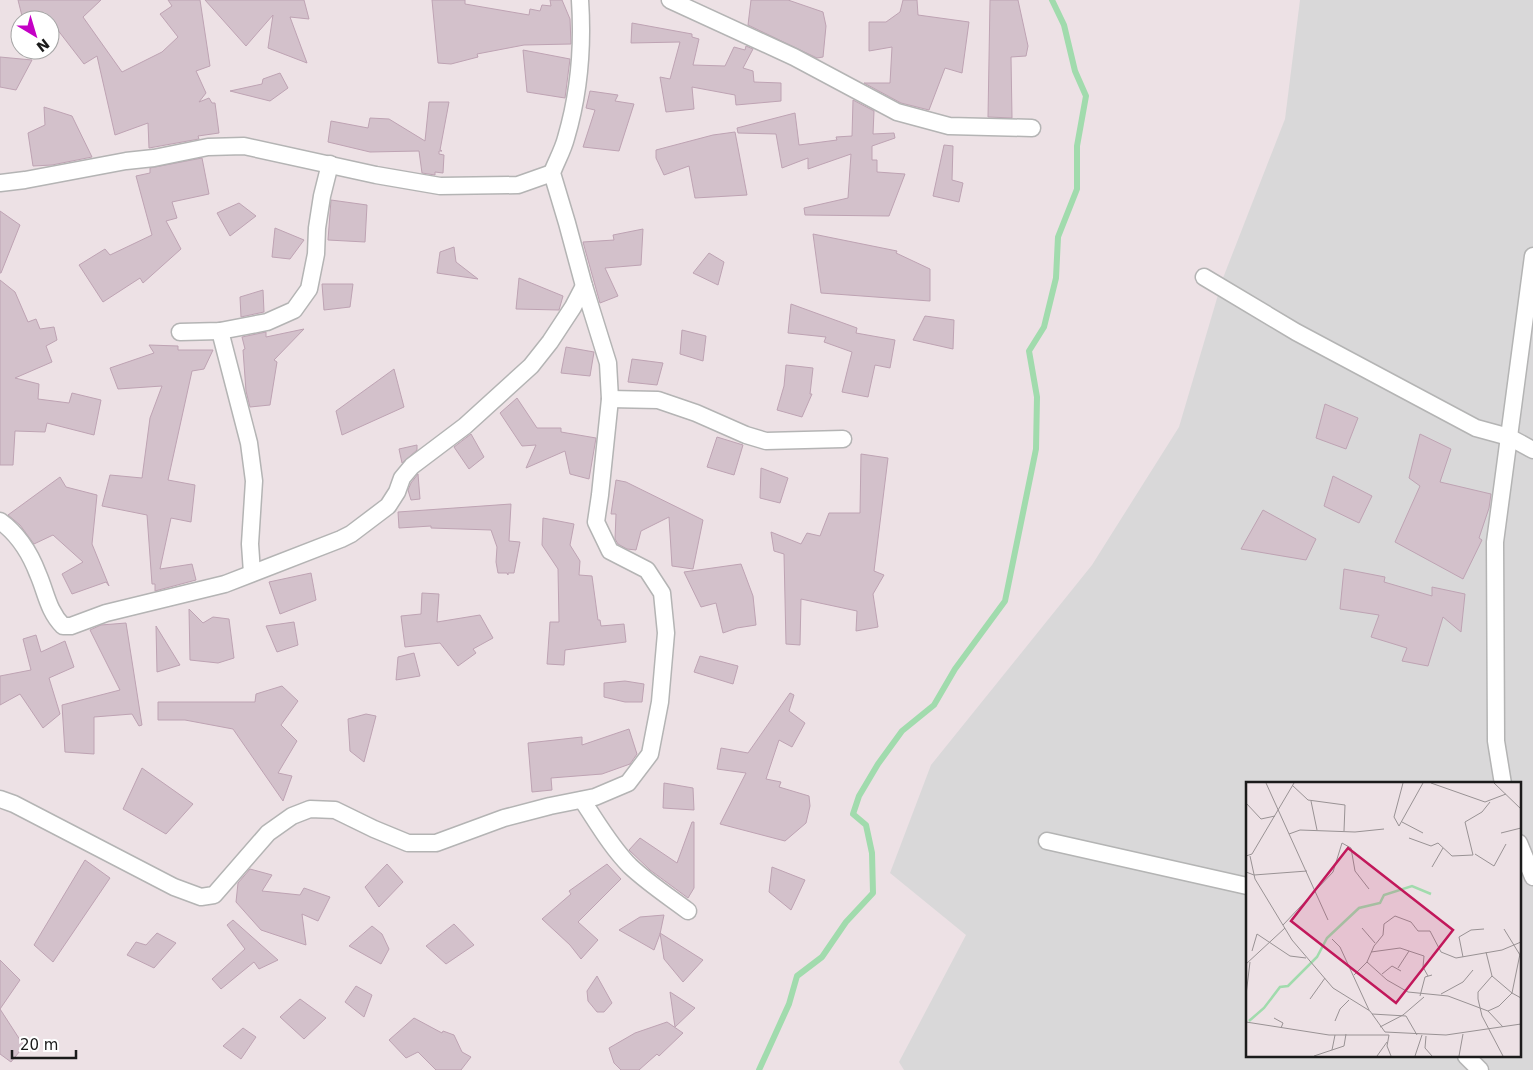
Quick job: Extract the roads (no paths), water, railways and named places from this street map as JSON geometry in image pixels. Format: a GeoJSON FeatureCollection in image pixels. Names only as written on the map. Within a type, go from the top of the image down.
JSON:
{"type":"FeatureCollection","features":[{"type":"Feature","properties":{"kind":"street"},"geometry":{"type":"LineString","coordinates":[[0,798],[174,887],[201,897],[214,895],[268,833],[292,816],[310,809],[335,810],[408,843],[436,843],[504,818],[595,798],[628,783],[650,754],[660,702],[666,633],[662,593],[647,570],[610,551],[596,522],[610,400],[608,362],[552,173],[566,139],[575,102],[582,28],[580,0]]}},
{"type":"Feature","properties":{"kind":"street"},"geometry":{"type":"LineString","coordinates":[[670,0],[794,58],[897,112],[949,126],[1032,128]]}},
{"type":"Feature","properties":{"kind":"street"},"geometry":{"type":"LineString","coordinates":[[0,183],[126,161],[154,158],[208,147],[244,146],[376,175],[440,186],[518,185],[552,173]]}},
{"type":"Feature","properties":{"kind":"street"},"geometry":{"type":"LineString","coordinates":[[180,332],[220,331],[267,322],[294,310],[309,290],[316,254],[317,228],[322,196],[330,164]]}},
{"type":"Feature","properties":{"kind":"street"},"geometry":{"type":"LineString","coordinates":[[1503,782],[1496,741],[1495,542],[1533,256]]}},
{"type":"Feature","properties":{"kind":"street"},"geometry":{"type":"LineString","coordinates":[[1204,277],[1296,332],[1476,428],[1509,437],[1533,450]]}},
{"type":"Feature","properties":{"kind":"street"},"geometry":{"type":"LineString","coordinates":[[0,521],[23,544],[38,573],[48,604],[63,626],[71,626],[106,613],[225,584],[341,539],[352,534],[388,506],[397,492],[402,478],[412,466],[465,426],[531,366],[550,342],[584,286]]}},
{"type":"Feature","properties":{"kind":"street"},"geometry":{"type":"LineString","coordinates":[[220,331],[249,443],[254,481],[250,544],[252,573]]}},
{"type":"Feature","properties":{"kind":"street"},"geometry":{"type":"LineString","coordinates":[[610,400],[658,400],[766,441],[843,439]]}},
{"type":"Feature","properties":{"kind":"street"},"geometry":{"type":"LineString","coordinates":[[582,800],[605,836],[629,865],[653,886],[688,911]]}},
{"type":"Feature","properties":{"kind":"street"},"geometry":{"type":"LineString","coordinates":[[1047,841],[1246,886]]}},
{"type":"Feature","properties":{"kind":"street"},"geometry":{"type":"LineString","coordinates":[[1520,845],[1533,877]]}},
{"type":"Feature","properties":{"kind":"street"},"geometry":{"type":"LineString","coordinates":[[1468,1058],[1480,1070]]}},
{"type":"Feature","properties":{"kind":"waterway"},"geometry":{"type":"LineString","coordinates":[[759,1070],[789,1004],[797,976],[822,957],[846,922],[873,893],[872,853],[866,825],[853,814],[859,796],[878,764],[902,731],[934,705],[955,669],[1005,601],[1036,449],[1037,397],[1029,351],[1044,327],[1056,278],[1058,237],[1077,189],[1077,146],[1086,96],[1075,71],[1064,25],[1052,0]]}}]}
